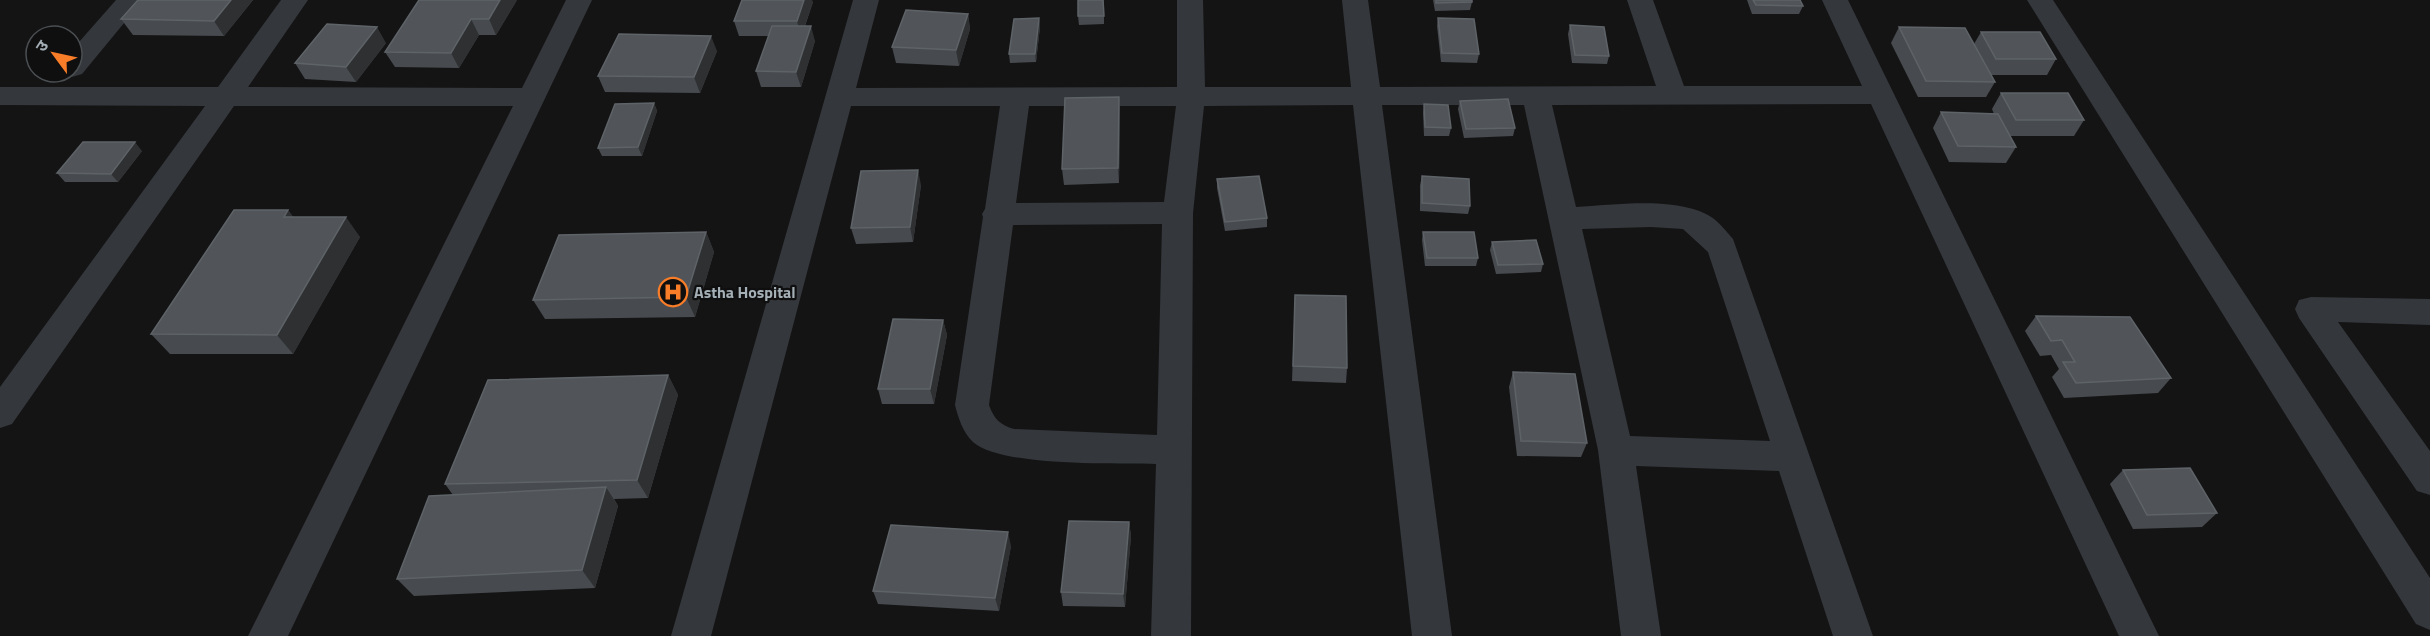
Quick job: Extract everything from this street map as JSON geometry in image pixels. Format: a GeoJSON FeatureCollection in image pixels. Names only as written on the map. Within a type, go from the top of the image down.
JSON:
{"type":"FeatureCollection","features":[{"type":"Feature","properties":{"kind":"street"},"geometry":{"type":"LineString","coordinates":[[84,54],[130,0]]}},
{"type":"Feature","properties":{"kind":"street"},"geometry":{"type":"LineString","coordinates":[[0,414],[295,0]]}},
{"type":"Feature","properties":{"kind":"street"},"geometry":{"type":"LineString","coordinates":[[268,636],[579,0]]}},
{"type":"Feature","properties":{"kind":"street"},"geometry":{"type":"LineString","coordinates":[[691,636],[866,0]]}},
{"type":"Feature","properties":{"kind":"street"},"geometry":{"type":"LineString","coordinates":[[1171,636],[1178,213],[1191,96],[1190,0]]}},
{"type":"Feature","properties":{"kind":"street"},"geometry":{"type":"LineString","coordinates":[[1355,0],[1432,636]]}},
{"type":"Feature","properties":{"kind":"street"},"geometry":{"type":"LineString","coordinates":[[1640,0],[1673,95]]}},
{"type":"Feature","properties":{"kind":"street"},"geometry":{"type":"LineString","coordinates":[[1835,0],[2139,636]]}},
{"type":"Feature","properties":{"kind":"street"},"geometry":{"type":"LineString","coordinates":[[2040,0],[2430,612]]}},
{"type":"Feature","properties":{"kind":"street"},"geometry":{"type":"LineString","coordinates":[[48,96],[58,84]]}},
{"type":"Feature","properties":{"kind":"street"},"geometry":{"type":"LineString","coordinates":[[840,97],[1880,95]]}},
{"type":"Feature","properties":{"kind":"street"},"geometry":{"type":"LineString","coordinates":[[0,96],[532,97]]}},
{"type":"Feature","properties":{"kind":"street"},"geometry":{"type":"LineString","coordinates":[[1016,96],[997,214],[972,405],[977,423],[990,437],[1014,444],[1174,450]]}},
{"type":"Feature","properties":{"kind":"street"},"geometry":{"type":"LineString","coordinates":[[1536,96],[1616,450],[1641,636]]}},
{"type":"Feature","properties":{"kind":"street"},"geometry":{"type":"LineString","coordinates":[[997,214],[1178,213]]}},
{"type":"Feature","properties":{"kind":"street"},"geometry":{"type":"LineString","coordinates":[[1562,218],[1675,216],[1694,221],[1709,232],[1722,247],[1853,636]]}},
{"type":"Feature","properties":{"kind":"street"},"geometry":{"type":"LineString","coordinates":[[2430,312],[2311,309],[2430,480]]}},
{"type":"Feature","properties":{"kind":"street"},"geometry":{"type":"LineString","coordinates":[[1616,450],[1793,457]]}},
{"type":"Feature","properties":{"kind":"building"},"geometry":{"type":"Polygon","coordinates":[[[138,0],[231,0],[214,21],[121,19],[138,0]]]}},
{"type":"Feature","properties":{"kind":"building"},"geometry":{"type":"Polygon","coordinates":[[[419,0],[500,0],[489,19],[471,19],[451,53],[385,52],[419,0]]]}},
{"type":"Feature","properties":{"kind":"building"},"geometry":{"type":"Polygon","coordinates":[[[742,0],[804,0],[797,21],[734,21],[742,0]]]}},
{"type":"Feature","properties":{"kind":"building"},"geometry":{"type":"Polygon","coordinates":[[[1078,0],[1103,0],[1104,16],[1078,16],[1078,0]]]}},
{"type":"Feature","properties":{"kind":"building"},"geometry":{"type":"Polygon","coordinates":[[[1436,0],[1472,0],[1472,2],[1436,3],[1436,0]]]}},
{"type":"Feature","properties":{"kind":"building"},"geometry":{"type":"Polygon","coordinates":[[[1753,0],[1800,0],[1803,6],[1756,5],[1753,0]]]}},
{"type":"Feature","properties":{"kind":"building"},"geometry":{"type":"Polygon","coordinates":[[[906,10],[968,14],[956,50],[892,47],[906,10]]]}},
{"type":"Feature","properties":{"kind":"building"},"geometry":{"type":"Polygon","coordinates":[[[1039,18],[1035,54],[1009,54],[1014,19],[1039,18]]]}},
{"type":"Feature","properties":{"kind":"building"},"geometry":{"type":"Polygon","coordinates":[[[1438,18],[1474,19],[1479,54],[1442,53],[1438,18]]]}},
{"type":"Feature","properties":{"kind":"building"},"geometry":{"type":"Polygon","coordinates":[[[327,24],[377,27],[346,67],[295,63],[327,24]]]}},
{"type":"Feature","properties":{"kind":"building"},"geometry":{"type":"Polygon","coordinates":[[[1570,25],[1604,27],[1609,56],[1575,55],[1570,25]]]}},
{"type":"Feature","properties":{"kind":"building"},"geometry":{"type":"Polygon","coordinates":[[[772,26],[811,26],[796,72],[756,71],[772,26]]]}},
{"type":"Feature","properties":{"kind":"building"},"geometry":{"type":"Polygon","coordinates":[[[1899,27],[1965,28],[1995,82],[1926,81],[1899,27]]]}},
{"type":"Feature","properties":{"kind":"building"},"geometry":{"type":"Polygon","coordinates":[[[1981,32],[2040,32],[2056,59],[1996,59],[1981,32]]]}},
{"type":"Feature","properties":{"kind":"building"},"geometry":{"type":"Polygon","coordinates":[[[619,34],[711,36],[694,77],[598,76],[619,34]]]}},
{"type":"Feature","properties":{"kind":"building"},"geometry":{"type":"Polygon","coordinates":[[[2001,93],[2068,93],[2084,120],[2016,120],[2001,93]]]}},
{"type":"Feature","properties":{"kind":"building"},"geometry":{"type":"Polygon","coordinates":[[[1119,97],[1118,168],[1062,169],[1065,98],[1119,97]]]}},
{"type":"Feature","properties":{"kind":"building"},"geometry":{"type":"Polygon","coordinates":[[[1508,99],[1515,128],[1466,129],[1460,101],[1508,99]]]}},
{"type":"Feature","properties":{"kind":"building"},"geometry":{"type":"Polygon","coordinates":[[[654,103],[638,147],[598,148],[615,104],[654,103]]]}},
{"type":"Feature","properties":{"kind":"building"},"geometry":{"type":"Polygon","coordinates":[[[1424,104],[1448,105],[1451,128],[1425,127],[1424,104]]]}},
{"type":"Feature","properties":{"kind":"building"},"geometry":{"type":"Polygon","coordinates":[[[1941,112],[1998,114],[2016,147],[1958,146],[1941,112]]]}},
{"type":"Feature","properties":{"kind":"building"},"geometry":{"type":"Polygon","coordinates":[[[83,142],[135,142],[111,174],[57,173],[83,142]]]}},
{"type":"Feature","properties":{"kind":"building"},"geometry":{"type":"Polygon","coordinates":[[[918,170],[910,227],[851,228],[861,171],[918,170]]]}},
{"type":"Feature","properties":{"kind":"building"},"geometry":{"type":"Polygon","coordinates":[[[1259,176],[1267,218],[1225,222],[1217,179],[1259,176]]]}},
{"type":"Feature","properties":{"kind":"building"},"geometry":{"type":"Polygon","coordinates":[[[1422,176],[1469,179],[1470,206],[1422,203],[1422,176]]]}},
{"type":"Feature","properties":{"kind":"building"},"geometry":{"type":"Polygon","coordinates":[[[234,210],[288,210],[284,217],[346,217],[277,335],[151,334],[234,210]]]}},
{"type":"Feature","properties":{"kind":"building"},"geometry":{"type":"Polygon","coordinates":[[[706,232],[686,297],[533,300],[559,235],[706,232]]]}},
{"type":"Feature","properties":{"kind":"building"},"geometry":{"type":"Polygon","coordinates":[[[1423,232],[1474,232],[1478,258],[1427,258],[1423,232]]]}},
{"type":"Feature","properties":{"kind":"building"},"geometry":{"type":"Polygon","coordinates":[[[1536,240],[1543,264],[1498,265],[1492,242],[1536,240]]]}},
{"type":"Feature","properties":{"kind":"building"},"geometry":{"type":"Polygon","coordinates":[[[1295,295],[1346,296],[1347,368],[1293,366],[1295,295]]]}},
{"type":"Feature","properties":{"kind":"building"},"geometry":{"type":"Polygon","coordinates":[[[2036,316],[2130,317],[2171,378],[2076,383],[2063,362],[2075,362],[2062,340],[2051,341],[2036,316]]]}},
{"type":"Feature","properties":{"kind":"building"},"geometry":{"type":"Polygon","coordinates":[[[893,319],[943,320],[930,389],[878,389],[893,319]]]}},
{"type":"Feature","properties":{"kind":"building"},"geometry":{"type":"Polygon","coordinates":[[[1513,372],[1575,374],[1587,443],[1521,441],[1513,372]]]}},
{"type":"Feature","properties":{"kind":"building"},"geometry":{"type":"Polygon","coordinates":[[[668,375],[637,480],[445,484],[488,380],[668,375]]]}},
{"type":"Feature","properties":{"kind":"building"},"geometry":{"type":"Polygon","coordinates":[[[2190,468],[2217,513],[2147,515],[2123,470],[2190,468]]]}},
{"type":"Feature","properties":{"kind":"building"},"geometry":{"type":"Polygon","coordinates":[[[606,487],[582,570],[397,579],[429,496],[606,487]]]}},
{"type":"Feature","properties":{"kind":"building"},"geometry":{"type":"Polygon","coordinates":[[[1069,521],[1129,522],[1123,594],[1061,592],[1069,521]]]}},
{"type":"Feature","properties":{"kind":"building"},"geometry":{"type":"Polygon","coordinates":[[[891,525],[1008,532],[995,598],[873,591],[891,525]]]}},
{"type":"Feature","properties":{"kind":"place","name":"Astha Hospital"},"geometry":{"type":"Point","coordinates":[673,292]}}]}
